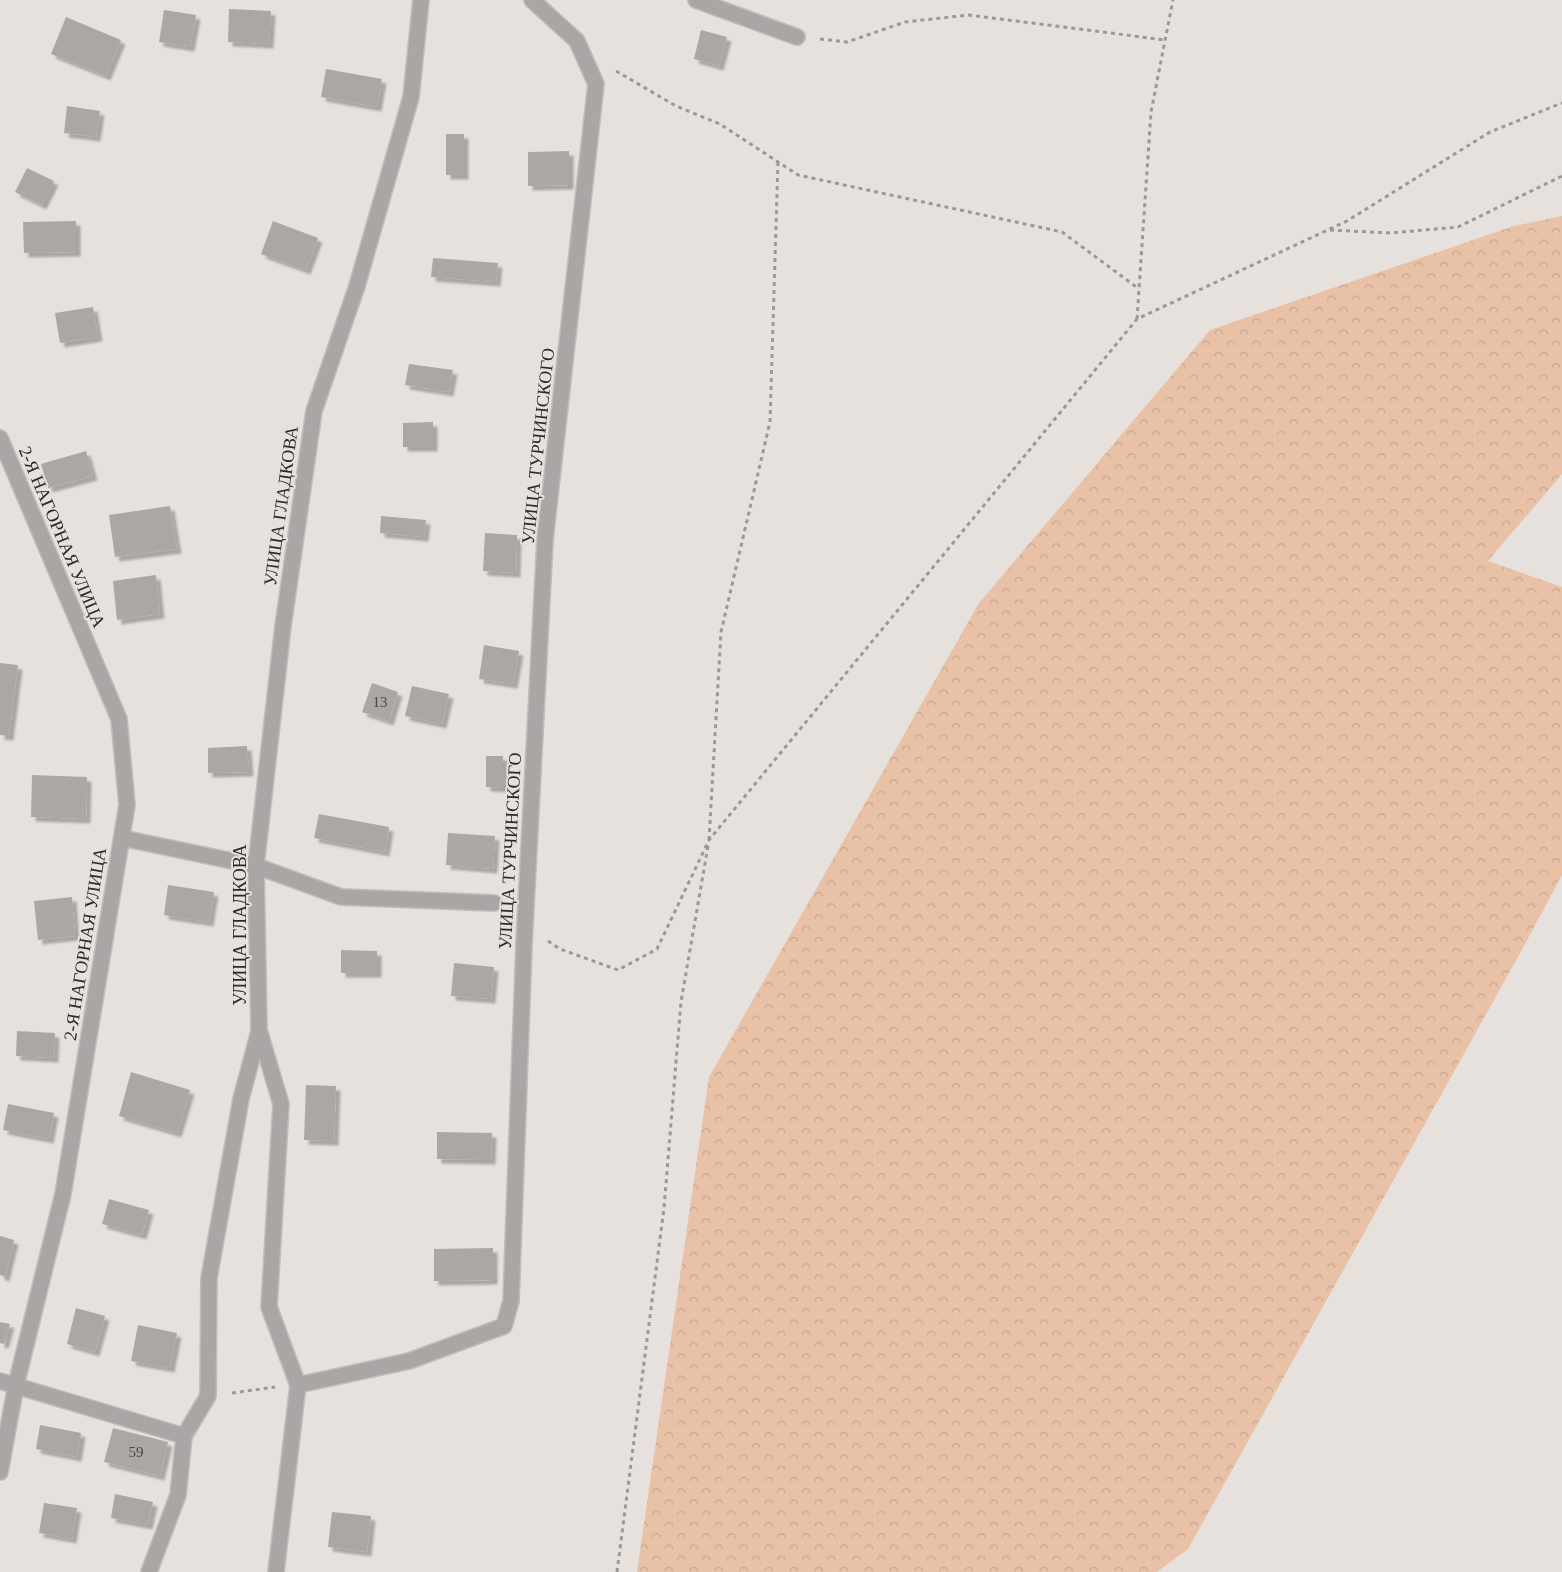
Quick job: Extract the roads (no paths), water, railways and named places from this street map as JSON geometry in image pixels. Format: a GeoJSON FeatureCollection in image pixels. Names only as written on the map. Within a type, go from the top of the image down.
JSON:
{"type":"FeatureCollection","features":[{"type":"Feature","properties":{"kind":"street","name":"УЛИЦА ГЛАДКОВА"},"geometry":{"type":"LineString","coordinates":[[298,1384],[269,1307],[281,1104],[259,1030],[256,866],[283,626],[314,411],[357,286],[411,97],[421,0]]}},
{"type":"Feature","properties":{"kind":"street","name":"УЛИЦА ТУРЧИНСКОГО"},"geometry":{"type":"LineString","coordinates":[[298,1384],[409,1361],[504,1326],[512,1301],[525,924],[545,540],[596,84],[577,41],[532,0]]}},
{"type":"Feature","properties":{"kind":"street"},"geometry":{"type":"LineString","coordinates":[[696,0],[797,37]]}},
{"type":"Feature","properties":{"kind":"street","name":"2-Я НАГОРНАЯ УЛИЦА"},"geometry":{"type":"LineString","coordinates":[[0,438],[119,719],[127,805],[63,1194],[16,1385],[0,1472]]}},
{"type":"Feature","properties":{"kind":"street"},"geometry":{"type":"LineString","coordinates":[[122,838],[256,866],[341,897],[494,903]]}},
{"type":"Feature","properties":{"kind":"street","name":"УЛИЦА ГЛАДКОВА"},"geometry":{"type":"LineString","coordinates":[[184,1436],[208,1396],[209,1278],[241,1099],[259,1030]]}},
{"type":"Feature","properties":{"kind":"street"},"geometry":{"type":"LineString","coordinates":[[0,1381],[184,1436],[178,1495],[149,1572]]}},
{"type":"Feature","properties":{"kind":"street"},"geometry":{"type":"LineString","coordinates":[[276,1572],[298,1384]]}}]}
